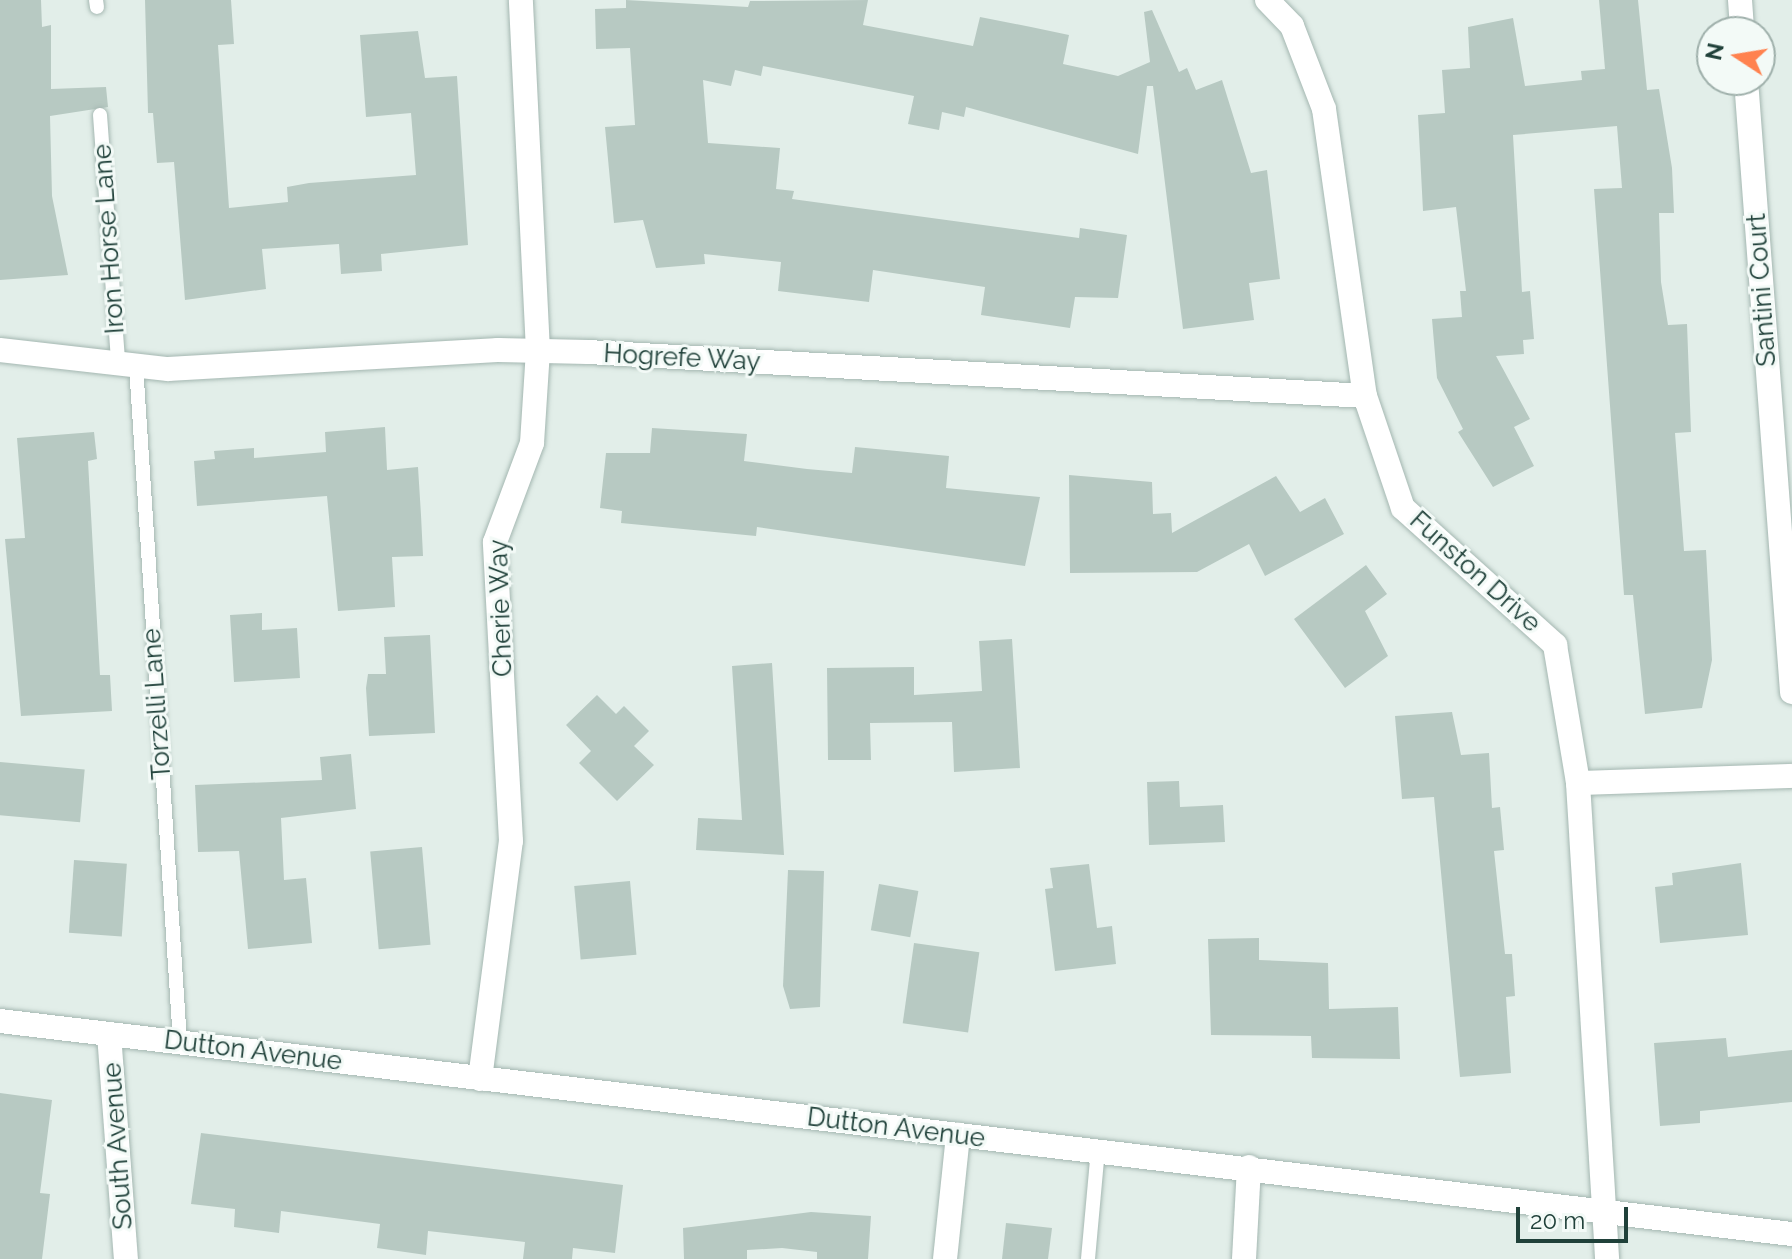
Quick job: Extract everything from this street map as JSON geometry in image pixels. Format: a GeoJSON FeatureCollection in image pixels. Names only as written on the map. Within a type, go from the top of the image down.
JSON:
{"type":"FeatureCollection","features":[{"type":"Feature","properties":{"kind":"street","name":"Cherie Way"},"geometry":{"type":"LineString","coordinates":[[480,1079],[511,841],[495,542],[532,443],[538,351],[521,0]]}},
{"type":"Feature","properties":{"kind":"street","name":"Funston Drive"},"geometry":{"type":"LineString","coordinates":[[1267,0],[1292,26],[1324,109],[1365,396],[1403,508],[1555,645],[1578,783],[1607,1259]]}},
{"type":"Feature","properties":{"kind":"street","name":"Santini Court"},"geometry":{"type":"LineString","coordinates":[[1747,96],[1792,692]]}},
{"type":"Feature","properties":{"kind":"street","name":"Hogrefe Way"},"geometry":{"type":"LineString","coordinates":[[0,350],[127,364],[538,351],[1365,396]]}},
{"type":"Feature","properties":{"kind":"street"},"geometry":{"type":"LineString","coordinates":[[1578,783],[1792,776]]}},
{"type":"Feature","properties":{"kind":"street","name":"Dutton Avenue"},"geometry":{"type":"LineString","coordinates":[[0,1021],[1098,1149],[1792,1234]]}},
{"type":"Feature","properties":{"kind":"street","name":"South Avenue"},"geometry":{"type":"LineString","coordinates":[[109,1034],[126,1259]]}},
{"type":"Feature","properties":{"kind":"street"},"geometry":{"type":"LineString","coordinates":[[945,1259],[958,1135]]}},
{"type":"Feature","properties":{"kind":"street"},"geometry":{"type":"LineString","coordinates":[[1244,1259],[1249,1167]]}},
{"type":"Feature","properties":{"kind":"lane","name":"Iron Horse Lane"},"geometry":{"type":"LineString","coordinates":[[100,115],[127,364]]}},
{"type":"Feature","properties":{"kind":"lane","name":"Torzelli Lane"},"geometry":{"type":"LineString","coordinates":[[127,364],[180,1042]]}},
{"type":"Feature","properties":{"kind":"lane"},"geometry":{"type":"LineString","coordinates":[[1088,1259],[1098,1149]]}},
{"type":"Feature","properties":{"kind":"building"},"geometry":{"type":"Polygon","coordinates":[[[0,0],[41,0],[42,27],[51,25],[51,89],[106,87],[108,107],[50,116],[52,196],[68,275],[0,280],[0,0]]]}},
{"type":"Feature","properties":{"kind":"building"},"geometry":{"type":"Polygon","coordinates":[[[145,0],[231,0],[234,44],[218,45],[229,208],[288,202],[287,187],[309,183],[416,175],[411,113],[366,117],[360,35],[418,31],[425,78],[457,76],[468,245],[381,254],[382,271],[341,274],[339,244],[262,249],[266,289],[185,300],[174,162],[157,163],[153,113],[148,113],[145,0]]]}},
{"type":"Feature","properties":{"kind":"building"},"geometry":{"type":"Polygon","coordinates":[[[626,0],[748,7],[750,1],[868,0],[863,25],[973,46],[980,17],[1069,35],[1063,64],[1118,76],[1150,62],[1144,12],[1152,10],[1179,72],[1187,68],[1196,90],[1222,80],[1251,173],[1267,170],[1280,279],[1249,283],[1254,320],[1183,329],[1153,86],[1147,86],[1138,154],[966,107],[964,117],[942,112],[939,130],[908,124],[914,96],[763,66],[761,76],[735,70],[731,86],[703,80],[708,143],[780,148],[776,189],[794,191],[792,199],[1079,238],[1080,228],[1127,235],[1118,298],[1075,297],[1070,328],[981,315],[985,287],[873,270],[869,302],[778,291],[781,262],[704,254],[705,264],[656,268],[643,220],[614,223],[605,127],[635,125],[630,48],[596,49],[595,9],[626,8],[626,0]]]}},
{"type":"Feature","properties":{"kind":"building"},"geometry":{"type":"Polygon","coordinates":[[[1599,0],[1638,0],[1647,90],[1659,89],[1672,168],[1674,213],[1659,213],[1661,282],[1668,325],[1687,324],[1691,432],[1675,433],[1684,551],[1706,550],[1712,660],[1702,708],[1645,714],[1633,595],[1624,595],[1594,189],[1622,188],[1617,126],[1513,135],[1522,292],[1530,291],[1534,339],[1523,340],[1524,354],[1496,356],[1530,419],[1514,427],[1534,466],[1493,487],[1458,432],[1463,429],[1437,378],[1432,319],[1462,317],[1460,291],[1466,291],[1456,207],[1423,211],[1418,115],[1445,113],[1442,70],[1470,68],[1468,27],[1513,18],[1525,86],[1582,80],[1581,71],[1605,69],[1599,0]]]}},
{"type":"Feature","properties":{"kind":"building"},"geometry":{"type":"Polygon","coordinates":[[[385,427],[387,470],[418,467],[421,515],[423,556],[392,557],[395,607],[338,611],[327,496],[197,506],[194,461],[215,459],[214,451],[254,448],[254,458],[326,452],[325,432],[385,427]]]}},
{"type":"Feature","properties":{"kind":"building"},"geometry":{"type":"Polygon","coordinates":[[[652,428],[747,434],[744,461],[807,469],[852,473],[855,447],[949,456],[946,488],[1040,497],[1025,566],[757,527],[756,536],[621,523],[622,511],[600,508],[606,453],[650,453],[652,428]]]}},
{"type":"Feature","properties":{"kind":"building"},"geometry":{"type":"Polygon","coordinates":[[[94,432],[97,459],[88,461],[100,675],[110,675],[112,711],[21,716],[5,539],[25,538],[17,438],[94,432]]]}},
{"type":"Feature","properties":{"kind":"building"},"geometry":{"type":"Polygon","coordinates":[[[1069,475],[1152,482],[1153,514],[1171,513],[1172,533],[1276,476],[1300,512],[1325,498],[1344,534],[1265,576],[1249,544],[1197,572],[1070,573],[1069,475]]]}},
{"type":"Feature","properties":{"kind":"building"},"geometry":{"type":"Polygon","coordinates":[[[1366,565],[1387,594],[1365,611],[1388,656],[1345,688],[1294,619],[1366,565]]]}},
{"type":"Feature","properties":{"kind":"building"},"geometry":{"type":"Polygon","coordinates":[[[262,613],[262,630],[297,628],[300,678],[234,682],[230,615],[262,613]]]}},
{"type":"Feature","properties":{"kind":"building"},"geometry":{"type":"Polygon","coordinates":[[[430,635],[435,733],[369,736],[368,674],[386,674],[384,637],[430,635]]]}},
{"type":"Feature","properties":{"kind":"building"},"geometry":{"type":"Polygon","coordinates":[[[1012,639],[1020,768],[954,772],[952,722],[870,723],[871,760],[828,760],[827,668],[914,667],[914,695],[982,691],[979,641],[1012,639]]]}},
{"type":"Feature","properties":{"kind":"building"},"geometry":{"type":"Polygon","coordinates":[[[772,663],[784,855],[696,850],[698,818],[742,820],[732,666],[772,663]]]}},
{"type":"Feature","properties":{"kind":"building"},"geometry":{"type":"Polygon","coordinates":[[[597,695],[616,714],[624,706],[649,731],[634,746],[654,765],[617,801],[579,763],[591,751],[566,725],[597,695]]]}},
{"type":"Feature","properties":{"kind":"building"},"geometry":{"type":"Polygon","coordinates":[[[1452,712],[1461,755],[1489,753],[1492,808],[1500,807],[1504,850],[1494,851],[1505,954],[1512,954],[1515,996],[1506,997],[1511,1073],[1460,1077],[1434,797],[1402,799],[1395,716],[1452,712]]]}},
{"type":"Feature","properties":{"kind":"building"},"geometry":{"type":"Polygon","coordinates":[[[351,754],[356,809],[281,818],[284,880],[306,878],[312,943],[248,949],[239,851],[198,852],[195,785],[322,780],[320,757],[351,754]]]}},
{"type":"Feature","properties":{"kind":"building"},"geometry":{"type":"Polygon","coordinates":[[[0,762],[85,769],[80,822],[0,815],[0,762]]]}},
{"type":"Feature","properties":{"kind":"building"},"geometry":{"type":"Polygon","coordinates":[[[1179,781],[1180,807],[1223,805],[1225,842],[1149,845],[1147,782],[1179,781]]]}},
{"type":"Feature","properties":{"kind":"building"},"geometry":{"type":"Polygon","coordinates":[[[422,847],[431,945],[379,949],[370,852],[422,847]]]}},
{"type":"Feature","properties":{"kind":"building"},"geometry":{"type":"Polygon","coordinates":[[[74,860],[127,864],[122,937],[69,933],[74,860]]]}},
{"type":"Feature","properties":{"kind":"building"},"geometry":{"type":"Polygon","coordinates":[[[1741,863],[1748,935],[1660,943],[1655,887],[1673,885],[1672,873],[1741,863]]]}},
{"type":"Feature","properties":{"kind":"building"},"geometry":{"type":"Polygon","coordinates":[[[1089,864],[1097,928],[1112,926],[1116,964],[1055,971],[1045,889],[1053,888],[1050,868],[1089,864]]]}},
{"type":"Feature","properties":{"kind":"building"},"geometry":{"type":"Polygon","coordinates":[[[788,870],[824,871],[820,1007],[790,1009],[783,986],[788,870]]]}},
{"type":"Feature","properties":{"kind":"building"},"geometry":{"type":"Polygon","coordinates":[[[630,881],[636,955],[581,960],[574,886],[630,881]]]}},
{"type":"Feature","properties":{"kind":"building"},"geometry":{"type":"Polygon","coordinates":[[[879,884],[918,891],[910,937],[871,930],[879,884]]]}},
{"type":"Feature","properties":{"kind":"building"},"geometry":{"type":"Polygon","coordinates":[[[1259,938],[1259,960],[1328,963],[1329,1009],[1398,1007],[1400,1059],[1312,1058],[1311,1036],[1211,1035],[1208,939],[1259,938]]]}},
{"type":"Feature","properties":{"kind":"building"},"geometry":{"type":"Polygon","coordinates":[[[914,943],[979,952],[968,1032],[903,1023],[914,943]]]}},
{"type":"Feature","properties":{"kind":"building"},"geometry":{"type":"Polygon","coordinates":[[[1726,1038],[1728,1057],[1792,1050],[1792,1102],[1700,1111],[1700,1123],[1660,1126],[1654,1043],[1726,1038]]]}},
{"type":"Feature","properties":{"kind":"building"},"geometry":{"type":"Polygon","coordinates":[[[0,1093],[52,1100],[40,1193],[50,1194],[42,1259],[0,1259],[0,1093]]]}},
{"type":"Feature","properties":{"kind":"building"},"geometry":{"type":"Polygon","coordinates":[[[201,1133],[623,1185],[615,1253],[573,1248],[572,1259],[523,1259],[525,1242],[428,1231],[426,1255],[377,1248],[380,1224],[281,1211],[279,1233],[234,1227],[235,1209],[191,1204],[201,1133]]]}},
{"type":"Feature","properties":{"kind":"building"},"geometry":{"type":"Polygon","coordinates":[[[811,1212],[871,1216],[868,1259],[817,1259],[817,1252],[782,1248],[747,1250],[747,1259],[684,1259],[683,1228],[811,1212]]]}},
{"type":"Feature","properties":{"kind":"building"},"geometry":{"type":"Polygon","coordinates":[[[1006,1223],[1052,1228],[1048,1259],[1002,1259],[1006,1223]]]}}]}
